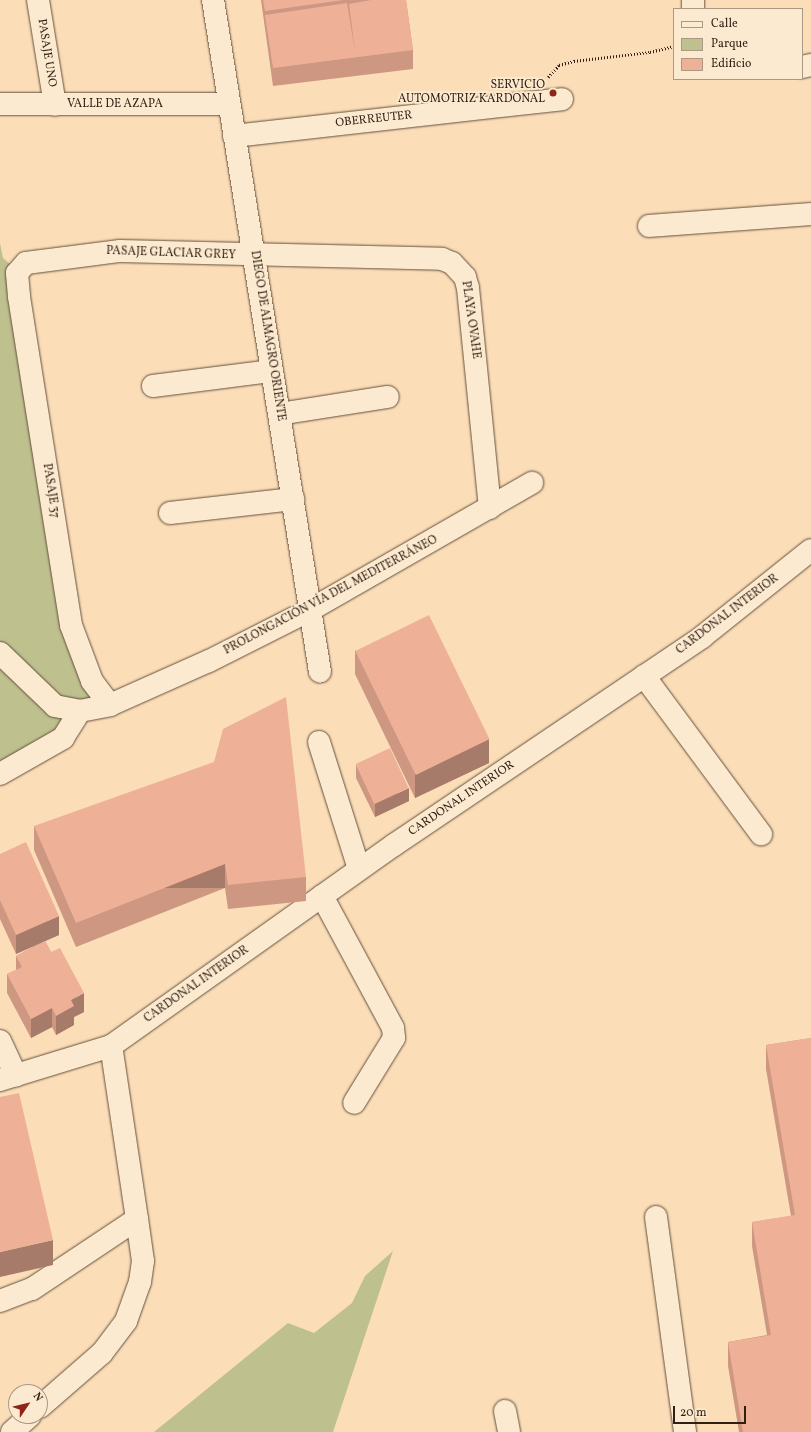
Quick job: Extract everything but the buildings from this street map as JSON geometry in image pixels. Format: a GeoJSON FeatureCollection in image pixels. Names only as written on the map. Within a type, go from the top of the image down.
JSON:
{"type":"FeatureCollection","features":[{"type":"Feature","properties":{"kind":"street","name":"PASAJE UNO"},"geometry":{"type":"LineString","coordinates":[[38,0],[55,105]]}},
{"type":"Feature","properties":{"kind":"street","name":"DIEGO DE ALMAGRO ORIENTE"},"geometry":{"type":"LineString","coordinates":[[213,0],[320,672]]}},
{"type":"Feature","properties":{"kind":"street","name":"OBERREUTER"},"geometry":{"type":"LineString","coordinates":[[234,136],[553,100]]}},
{"type":"Feature","properties":{"kind":"street","name":"VALLE DE AZAPA"},"geometry":{"type":"LineString","coordinates":[[0,104],[229,104]]}},
{"type":"Feature","properties":{"kind":"street"},"geometry":{"type":"LineString","coordinates":[[649,226],[811,214]]}},
{"type":"Feature","properties":{"kind":"street","name":"PASAJE GLACIAR GREY"},"geometry":{"type":"LineString","coordinates":[[20,268],[26,263],[76,254],[120,250],[254,256]]}},
{"type":"Feature","properties":{"kind":"street","name":"PLAYA OVAHE"},"geometry":{"type":"LineString","coordinates":[[254,256],[442,259],[459,268],[468,288],[490,508]]}},
{"type":"Feature","properties":{"kind":"street","name":"PASAJE 37"},"geometry":{"type":"LineString","coordinates":[[20,268],[19,296],[71,625],[92,682],[110,705]]}},
{"type":"Feature","properties":{"kind":"street"},"geometry":{"type":"LineString","coordinates":[[153,386],[272,371]]}},
{"type":"Feature","properties":{"kind":"street"},"geometry":{"type":"LineString","coordinates":[[279,414],[388,397]]}},
{"type":"Feature","properties":{"kind":"street","name":"PROLONGACIÓN VÍA DEL MEDITERRÁNEO"},"geometry":{"type":"LineString","coordinates":[[0,653],[56,706],[80,711],[110,705],[209,661],[310,610],[532,483]]}},
{"type":"Feature","properties":{"kind":"street"},"geometry":{"type":"LineString","coordinates":[[170,513],[292,499]]}},
{"type":"Feature","properties":{"kind":"street","name":"CARDONAL INTERIOR"},"geometry":{"type":"LineString","coordinates":[[8,1078],[111,1046],[359,869],[702,637],[811,550]]}},
{"type":"Feature","properties":{"kind":"street"},"geometry":{"type":"LineString","coordinates":[[644,676],[761,834]]}},
{"type":"Feature","properties":{"kind":"street"},"geometry":{"type":"LineString","coordinates":[[0,774],[63,738],[80,711]]}},
{"type":"Feature","properties":{"kind":"street"},"geometry":{"type":"LineString","coordinates":[[319,742],[359,869]]}},
{"type":"Feature","properties":{"kind":"street"},"geometry":{"type":"LineString","coordinates":[[322,896],[393,1028],[394,1038],[354,1103]]}},
{"type":"Feature","properties":{"kind":"street"},"geometry":{"type":"LineString","coordinates":[[0,1041],[8,1078]]}},
{"type":"Feature","properties":{"kind":"street"},"geometry":{"type":"LineString","coordinates":[[48,1400],[102,1353],[126,1321],[138,1289],[142,1261],[111,1046]]}},
{"type":"Feature","properties":{"kind":"street"},"geometry":{"type":"LineString","coordinates":[[656,1217],[685,1432]]}},
{"type":"Feature","properties":{"kind":"street"},"geometry":{"type":"LineString","coordinates":[[0,1301],[32,1289],[137,1219]]}},
{"type":"Feature","properties":{"kind":"street"},"geometry":{"type":"LineString","coordinates":[[12,1432],[21,1424]]}},
{"type":"Feature","properties":{"kind":"path"},"geometry":{"type":"LineString","coordinates":[[553,100],[548,76],[559,65],[673,46]]}},
{"type":"Feature","properties":{"kind":"green space"},"geometry":{"type":"Polygon","coordinates":[[[0,243],[3,258],[10,264],[43,487],[100,702],[0,769],[0,243]]]}},
{"type":"Feature","properties":{"kind":"green space"},"geometry":{"type":"Polygon","coordinates":[[[393,1251],[333,1432],[154,1432],[288,1323],[314,1333],[352,1303],[365,1276],[393,1251]]]}},
{"type":"Feature","properties":{"kind":"place","name":"SERVICIO AUTOMOTRIZ KARDONAL"},"geometry":{"type":"Point","coordinates":[553,93]}}]}
